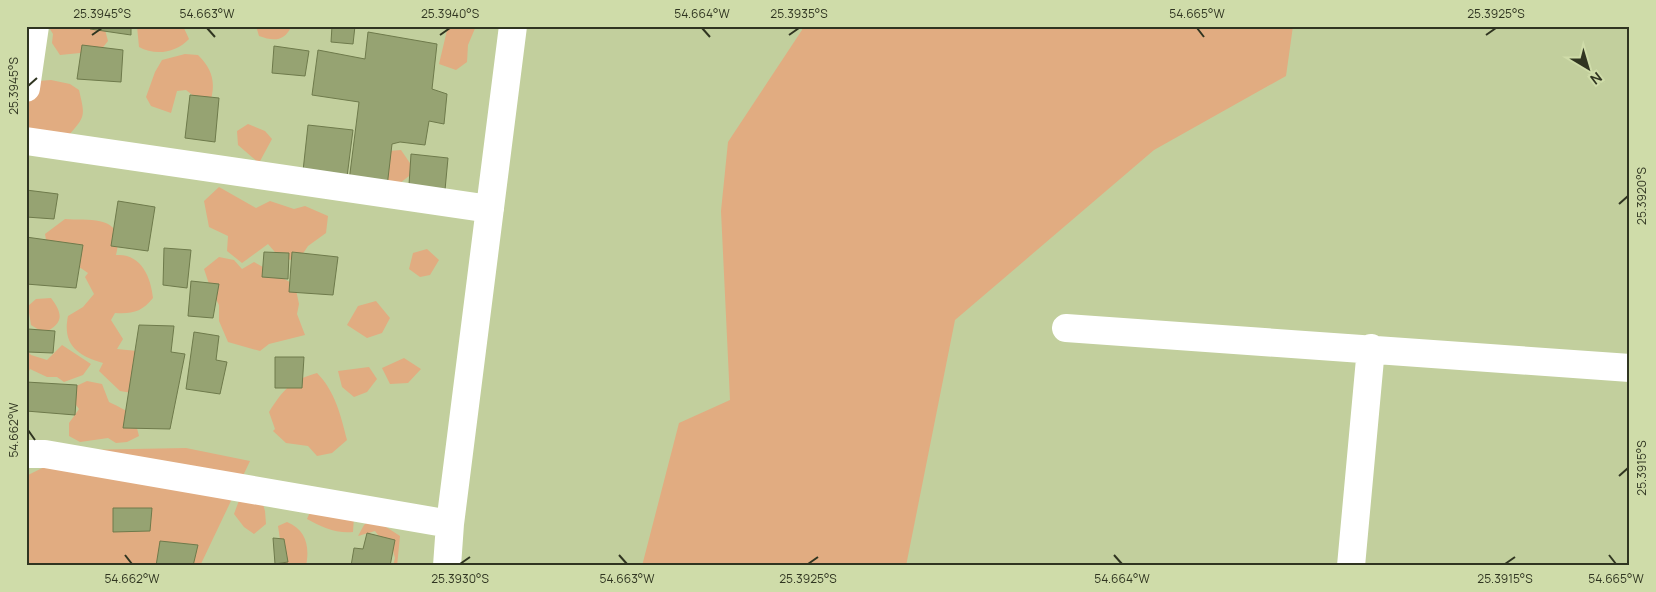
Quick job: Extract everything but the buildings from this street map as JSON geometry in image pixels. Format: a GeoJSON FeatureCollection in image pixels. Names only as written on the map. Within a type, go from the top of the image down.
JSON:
{"type":"FeatureCollection","features":[{"type":"Feature","properties":{"kind":"street"},"geometry":{"type":"LineString","coordinates":[[26,88],[35,26]]}},
{"type":"Feature","properties":{"kind":"street"},"geometry":{"type":"LineString","coordinates":[[447,566],[450,524],[514,26]]}},
{"type":"Feature","properties":{"kind":"street"},"geometry":{"type":"LineString","coordinates":[[26,141],[490,209]]}},
{"type":"Feature","properties":{"kind":"street"},"geometry":{"type":"LineString","coordinates":[[1066,328],[1371,348],[1630,368]]}},
{"type":"Feature","properties":{"kind":"street"},"geometry":{"type":"LineString","coordinates":[[1351,566],[1371,348]]}},
{"type":"Feature","properties":{"kind":"street"},"geometry":{"type":"LineString","coordinates":[[26,454],[45,454],[450,524]]}},
{"type":"Feature","properties":{"kind":"shaded area"},"geometry":{"type":"Polygon","coordinates":[[[48,26],[104,26],[108,41],[100,51],[60,55],[52,43],[53,34],[48,26]]]}},
{"type":"Feature","properties":{"kind":"shaded area"},"geometry":{"type":"Polygon","coordinates":[[[137,26],[183,26],[189,39],[172,50],[152,52],[139,47],[137,26]]]}},
{"type":"Feature","properties":{"kind":"shaded area"},"geometry":{"type":"Polygon","coordinates":[[[256,26],[291,27],[281,38],[269,39],[259,36],[256,26]]]}},
{"type":"Feature","properties":{"kind":"shaded area"},"geometry":{"type":"Polygon","coordinates":[[[448,26],[476,26],[468,45],[467,62],[456,70],[439,64],[448,26]]]}},
{"type":"Feature","properties":{"kind":"shaded area"},"geometry":{"type":"Polygon","coordinates":[[[802,26],[1293,26],[1286,76],[1154,150],[955,320],[906,566],[642,566],[679,423],[730,400],[721,211],[728,142],[802,30],[802,26]]]}},
{"type":"Feature","properties":{"kind":"shaded area"},"geometry":{"type":"Polygon","coordinates":[[[185,54],[198,55],[207,66],[213,83],[210,103],[200,101],[186,90],[177,91],[171,113],[151,106],[146,97],[155,72],[162,60],[185,54]]]}},
{"type":"Feature","properties":{"kind":"shaded area"},"geometry":{"type":"Polygon","coordinates":[[[51,80],[70,84],[79,90],[83,111],[81,120],[68,136],[31,133],[27,122],[30,88],[38,81],[51,80]]]}},
{"type":"Feature","properties":{"kind":"shaded area"},"geometry":{"type":"Polygon","coordinates":[[[248,124],[265,131],[272,139],[259,163],[238,145],[237,131],[248,124]]]}},
{"type":"Feature","properties":{"kind":"shaded area"},"geometry":{"type":"Polygon","coordinates":[[[401,150],[412,166],[413,173],[400,183],[384,180],[389,151],[401,150]]]}},
{"type":"Feature","properties":{"kind":"shaded area"},"geometry":{"type":"Polygon","coordinates":[[[219,187],[256,208],[270,201],[294,209],[305,206],[328,216],[326,233],[308,246],[298,261],[280,258],[268,244],[242,263],[227,251],[228,236],[209,227],[204,201],[219,187]]]}},
{"type":"Feature","properties":{"kind":"shaded area"},"geometry":{"type":"Polygon","coordinates":[[[65,219],[95,220],[111,226],[116,232],[118,242],[116,255],[125,255],[138,262],[150,282],[153,298],[145,306],[136,311],[115,313],[111,320],[123,339],[117,349],[137,351],[132,393],[120,391],[99,371],[103,363],[79,353],[67,335],[68,316],[83,307],[94,294],[85,277],[88,273],[47,245],[45,234],[65,219]]]}},
{"type":"Feature","properties":{"kind":"shaded area"},"geometry":{"type":"Polygon","coordinates":[[[427,249],[439,260],[430,275],[420,277],[409,269],[413,253],[427,249]]]}},
{"type":"Feature","properties":{"kind":"shaded area"},"geometry":{"type":"Polygon","coordinates":[[[219,257],[234,260],[242,269],[254,262],[295,285],[299,304],[297,314],[305,335],[269,344],[260,351],[228,342],[219,321],[219,305],[211,290],[204,269],[219,257]]]}},
{"type":"Feature","properties":{"kind":"shaded area"},"geometry":{"type":"Polygon","coordinates":[[[51,298],[58,309],[60,318],[55,326],[44,333],[31,325],[28,306],[36,299],[51,298]]]}},
{"type":"Feature","properties":{"kind":"shaded area"},"geometry":{"type":"Polygon","coordinates":[[[376,301],[390,318],[382,333],[367,338],[347,325],[358,306],[376,301]]]}},
{"type":"Feature","properties":{"kind":"shaded area"},"geometry":{"type":"Polygon","coordinates":[[[62,345],[91,364],[83,375],[64,382],[57,377],[47,377],[30,369],[26,377],[26,349],[31,355],[47,360],[62,345]]]}},
{"type":"Feature","properties":{"kind":"shaded area"},"geometry":{"type":"Polygon","coordinates":[[[404,358],[421,369],[408,383],[390,384],[382,368],[404,358]]]}},
{"type":"Feature","properties":{"kind":"shaded area"},"geometry":{"type":"Polygon","coordinates":[[[369,367],[377,379],[367,392],[354,397],[342,387],[338,371],[369,367]]]}},
{"type":"Feature","properties":{"kind":"shaded area"},"geometry":{"type":"Polygon","coordinates":[[[317,373],[333,396],[340,413],[347,440],[332,453],[317,456],[308,446],[286,443],[273,431],[275,429],[269,412],[288,387],[300,379],[317,373]]]}},
{"type":"Feature","properties":{"kind":"shaded area"},"geometry":{"type":"Polygon","coordinates":[[[87,381],[102,384],[109,402],[133,417],[139,436],[127,442],[116,443],[108,438],[80,442],[69,436],[69,423],[79,409],[73,401],[72,388],[87,381]]]}},
{"type":"Feature","properties":{"kind":"shaded area"},"geometry":{"type":"Polygon","coordinates":[[[186,448],[250,461],[200,566],[26,566],[26,476],[79,450],[186,448]]]}},
{"type":"Feature","properties":{"kind":"shaded area"},"geometry":{"type":"Polygon","coordinates":[[[241,495],[261,498],[266,524],[254,534],[244,527],[234,514],[241,495]]]}},
{"type":"Feature","properties":{"kind":"shaded area"},"geometry":{"type":"Polygon","coordinates":[[[310,512],[354,516],[353,532],[335,531],[318,525],[307,519],[310,512]]]}},
{"type":"Feature","properties":{"kind":"shaded area"},"geometry":{"type":"Polygon","coordinates":[[[369,521],[380,523],[400,536],[397,566],[393,566],[395,558],[391,543],[381,539],[375,531],[358,536],[364,525],[369,521]]]}},
{"type":"Feature","properties":{"kind":"shaded area"},"geometry":{"type":"Polygon","coordinates":[[[287,522],[299,529],[305,540],[307,545],[306,566],[284,566],[278,526],[287,522]]]}}]}
